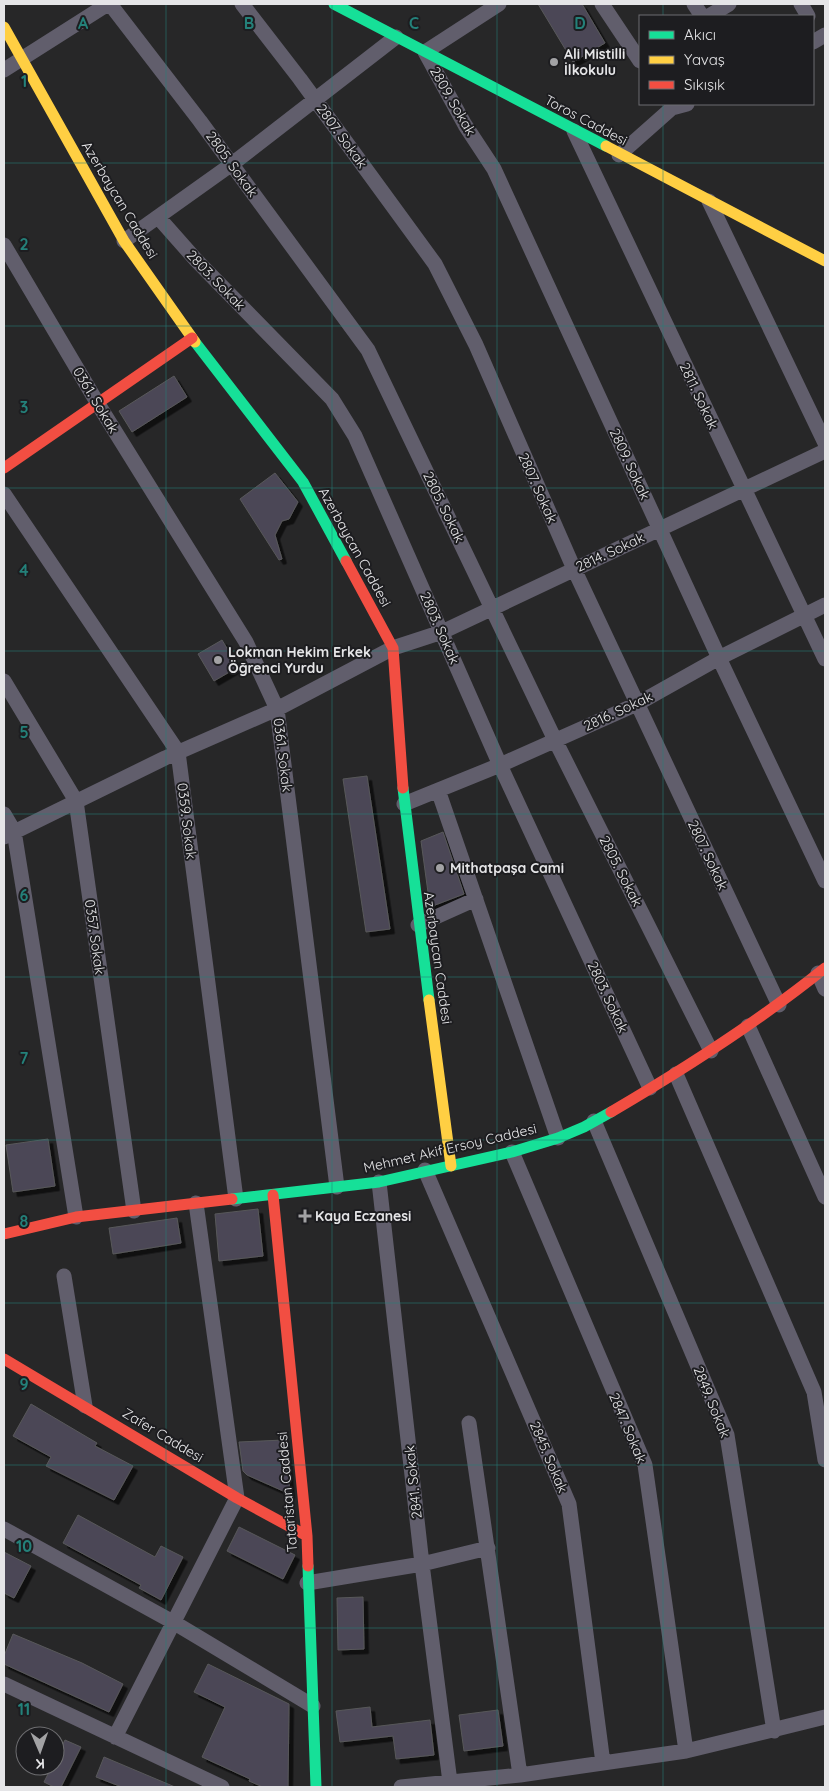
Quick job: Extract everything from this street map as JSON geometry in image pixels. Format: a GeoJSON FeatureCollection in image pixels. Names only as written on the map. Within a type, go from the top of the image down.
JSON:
{"type":"FeatureCollection","features":[{"type":"Feature","properties":{"kind":"street"},"geometry":{"type":"LineString","coordinates":[[4,70],[109,4]]}},
{"type":"Feature","properties":{"kind":"street","name":"2805. Sokak"},"geometry":{"type":"LineString","coordinates":[[109,4],[232,164],[368,350],[555,740],[711,1051]]}},
{"type":"Feature","properties":{"kind":"street","name":"2807. Sokak"},"geometry":{"type":"LineString","coordinates":[[242,4],[315,98],[436,264],[476,345],[574,569],[779,1005]]}},
{"type":"Feature","properties":{"kind":"street","name":"Toros Caddesi"},"geometry":{"type":"LineString","coordinates":[[334,4],[825,261]]}},
{"type":"Feature","properties":{"kind":"street"},"geometry":{"type":"LineString","coordinates":[[602,4],[639,59]]}},
{"type":"Feature","properties":{"kind":"street"},"geometry":{"type":"LineString","coordinates":[[694,4],[701,15]]}},
{"type":"Feature","properties":{"kind":"street"},"geometry":{"type":"LineString","coordinates":[[711,15],[729,4]]}},
{"type":"Feature","properties":{"kind":"street"},"geometry":{"type":"LineString","coordinates":[[801,4],[807,15]]}},
{"type":"Feature","properties":{"kind":"street"},"geometry":{"type":"LineString","coordinates":[[425,52],[494,5]]}},
{"type":"Feature","properties":{"kind":"street","name":"Azerbaycan Caddesi"},"geometry":{"type":"LineString","coordinates":[[4,27],[124,241],[192,338],[302,482],[393,648],[404,804],[418,925],[451,1166]]}},
{"type":"Feature","properties":{"kind":"street"},"geometry":{"type":"LineString","coordinates":[[124,241],[232,164],[396,37]]}},
{"type":"Feature","properties":{"kind":"street","name":"2809. Sokak"},"geometry":{"type":"LineString","coordinates":[[425,52],[465,125],[494,169],[659,529],[825,881]]}},
{"type":"Feature","properties":{"kind":"street"},"geometry":{"type":"LineString","coordinates":[[620,155],[670,106]]}},
{"type":"Feature","properties":{"kind":"street","name":"2811. Sokak"},"geometry":{"type":"LineString","coordinates":[[574,131],[825,659]]}},
{"type":"Feature","properties":{"kind":"street"},"geometry":{"type":"LineString","coordinates":[[709,201],[825,443]]}},
{"type":"Feature","properties":{"kind":"street","name":"2803. Sokak"},"geometry":{"type":"LineString","coordinates":[[158,217],[196,260],[332,399],[355,436],[500,765],[650,1088]]}},
{"type":"Feature","properties":{"kind":"street","name":"0361. Sokak"},"geometry":{"type":"LineString","coordinates":[[4,244],[98,404],[246,642],[277,709],[337,1187]]}},
{"type":"Feature","properties":{"kind":"street"},"geometry":{"type":"LineString","coordinates":[[4,468],[192,338]]}},
{"type":"Feature","properties":{"kind":"street","name":"2814. Sokak"},"geometry":{"type":"LineString","coordinates":[[9,834],[178,752],[277,709],[393,648],[442,632],[825,451]]}},
{"type":"Feature","properties":{"kind":"street","name":"0359. Sokak"},"geometry":{"type":"LineString","coordinates":[[4,494],[178,752],[236,1199]]}},
{"type":"Feature","properties":{"kind":"street","name":"2816. Sokak"},"geometry":{"type":"LineString","coordinates":[[404,804],[500,765],[637,704],[719,658],[825,605]]}},
{"type":"Feature","properties":{"kind":"street","name":"0357. Sokak"},"geometry":{"type":"LineString","coordinates":[[4,681],[76,801],[134,1211]]}},
{"type":"Feature","properties":{"kind":"street"},"geometry":{"type":"LineString","coordinates":[[438,790],[558,1138]]}},
{"type":"Feature","properties":{"kind":"street"},"geometry":{"type":"LineString","coordinates":[[4,814],[76,1218]]}},
{"type":"Feature","properties":{"kind":"street"},"geometry":{"type":"LineString","coordinates":[[418,925],[476,899]]}},
{"type":"Feature","properties":{"kind":"street"},"geometry":{"type":"LineString","coordinates":[[822,971],[825,989]]}},
{"type":"Feature","properties":{"kind":"street","name":"Mehmet Akif Ersoy Caddesi"},"geometry":{"type":"LineString","coordinates":[[4,1234],[76,1218],[379,1182],[425,1170],[512,1152],[558,1138],[594,1121],[676,1074],[779,1005],[822,971]]}},
{"type":"Feature","properties":{"kind":"street"},"geometry":{"type":"LineString","coordinates":[[748,1026],[825,1197]]}},
{"type":"Feature","properties":{"kind":"street"},"geometry":{"type":"LineString","coordinates":[[676,1074],[820,1390],[825,1460]]}},
{"type":"Feature","properties":{"kind":"street","name":"2849. Sokak"},"geometry":{"type":"LineString","coordinates":[[594,1121],[727,1435],[774,1731]]}},
{"type":"Feature","properties":{"kind":"street","name":"2847. Sokak"},"geometry":{"type":"LineString","coordinates":[[512,1152],[645,1465],[686,1751]]}},
{"type":"Feature","properties":{"kind":"street","name":"2845. Sokak"},"geometry":{"type":"LineString","coordinates":[[425,1170],[569,1504],[603,1763]]}},
{"type":"Feature","properties":{"kind":"street","name":"2841. Sokak"},"geometry":{"type":"LineString","coordinates":[[379,1182],[422,1564],[450,1782]]}},
{"type":"Feature","properties":{"kind":"street","name":"Tataristan Caddesi"},"geometry":{"type":"LineString","coordinates":[[273,1195],[307,1536],[307,1583],[316,1787]]}},
{"type":"Feature","properties":{"kind":"street"},"geometry":{"type":"LineString","coordinates":[[115,1737],[237,1498],[196,1203]]}},
{"type":"Feature","properties":{"kind":"street"},"geometry":{"type":"LineString","coordinates":[[64,1276],[85,1406]]}},
{"type":"Feature","properties":{"kind":"street","name":"Zafer Caddesi"},"geometry":{"type":"LineString","coordinates":[[4,1359],[237,1498],[307,1536]]}},
{"type":"Feature","properties":{"kind":"street"},"geometry":{"type":"LineString","coordinates":[[470,1423],[520,1776]]}},
{"type":"Feature","properties":{"kind":"street"},"geometry":{"type":"LineString","coordinates":[[4,1530],[173,1622],[313,1706]]}},
{"type":"Feature","properties":{"kind":"street"},"geometry":{"type":"LineString","coordinates":[[307,1583],[422,1564],[488,1548]]}},
{"type":"Feature","properties":{"kind":"street"},"geometry":{"type":"LineString","coordinates":[[4,1684],[222,1787]]}},
{"type":"Feature","properties":{"kind":"street"},"geometry":{"type":"LineString","coordinates":[[401,1787],[520,1776],[686,1751],[825,1717]]}},
{"type":"Feature","properties":{"kind":"building"},"geometry":{"type":"Polygon","coordinates":[[[538,4],[582,4],[605,43],[573,62],[538,4]]]}},
{"type":"Feature","properties":{"kind":"building"},"geometry":{"type":"Polygon","coordinates":[[[174,376],[187,397],[132,432],[119,411],[174,376]]]}},
{"type":"Feature","properties":{"kind":"building"},"geometry":{"type":"Polygon","coordinates":[[[275,473],[298,502],[289,519],[282,521],[275,535],[282,559],[279,560],[240,499],[275,473]]]}},
{"type":"Feature","properties":{"kind":"building","name":"Lokman Hekim Erkek Öğrenci Yurdu"},"geometry":{"type":"Polygon","coordinates":[[[222,640],[238,667],[214,681],[198,654],[222,640]]]}},
{"type":"Feature","properties":{"kind":"building"},"geometry":{"type":"Polygon","coordinates":[[[367,776],[390,929],[366,932],[343,779],[367,776]]]}},
{"type":"Feature","properties":{"kind":"building","name":"Mithatpaşa Cami"},"geometry":{"type":"Polygon","coordinates":[[[443,832],[464,894],[430,907],[421,841],[443,832]]]}},
{"type":"Feature","properties":{"kind":"building"},"geometry":{"type":"Polygon","coordinates":[[[48,1139],[55,1186],[13,1192],[6,1145],[48,1139]]]}},
{"type":"Feature","properties":{"kind":"building"},"geometry":{"type":"Polygon","coordinates":[[[258,1209],[263,1256],[219,1261],[215,1214],[258,1209]]]}},
{"type":"Feature","properties":{"kind":"building"},"geometry":{"type":"Polygon","coordinates":[[[177,1218],[181,1243],[113,1254],[109,1228],[177,1218]]]}},
{"type":"Feature","properties":{"kind":"building"},"geometry":{"type":"Polygon","coordinates":[[[31,1404],[97,1443],[95,1446],[133,1466],[114,1500],[46,1466],[51,1457],[13,1436],[31,1404]]]}},
{"type":"Feature","properties":{"kind":"building"},"geometry":{"type":"Polygon","coordinates":[[[284,1440],[290,1494],[247,1475],[243,1471],[239,1442],[284,1440]]]}},
{"type":"Feature","properties":{"kind":"building"},"geometry":{"type":"Polygon","coordinates":[[[78,1515],[155,1557],[161,1546],[183,1557],[161,1600],[139,1588],[141,1585],[63,1543],[78,1515]]]}},
{"type":"Feature","properties":{"kind":"building"},"geometry":{"type":"Polygon","coordinates":[[[239,1527],[295,1555],[283,1579],[227,1551],[239,1527]]]}},
{"type":"Feature","properties":{"kind":"building"},"geometry":{"type":"Polygon","coordinates":[[[4,1552],[31,1566],[14,1598],[4,1593],[4,1552]]]}},
{"type":"Feature","properties":{"kind":"building"},"geometry":{"type":"Polygon","coordinates":[[[363,1597],[364,1649],[338,1650],[337,1598],[363,1597]]]}},
{"type":"Feature","properties":{"kind":"building"},"geometry":{"type":"Polygon","coordinates":[[[13,1634],[82,1663],[123,1684],[109,1712],[4,1664],[4,1656],[13,1634]]]}},
{"type":"Feature","properties":{"kind":"building"},"geometry":{"type":"Polygon","coordinates":[[[208,1664],[289,1704],[288,1787],[263,1787],[202,1757],[225,1707],[194,1692],[208,1664]]]}},
{"type":"Feature","properties":{"kind":"building"},"geometry":{"type":"Polygon","coordinates":[[[370,1707],[372,1727],[430,1720],[434,1755],[396,1759],[393,1736],[340,1742],[336,1711],[370,1707]]]}},
{"type":"Feature","properties":{"kind":"building"},"geometry":{"type":"Polygon","coordinates":[[[498,1710],[503,1746],[464,1751],[459,1715],[498,1710]]]}},
{"type":"Feature","properties":{"kind":"building"},"geometry":{"type":"Polygon","coordinates":[[[65,1740],[81,1747],[61,1787],[54,1787],[44,1782],[47,1776],[65,1776],[65,1740]]]}},
{"type":"Feature","properties":{"kind":"building"},"geometry":{"type":"Polygon","coordinates":[[[104,1757],[175,1787],[122,1787],[96,1777],[104,1757]]]}},
{"type":"Feature","properties":{"kind":"traffic: fast"},"geometry":{"type":"LineString","coordinates":[[334,4],[606,146]]}},
{"type":"Feature","properties":{"kind":"traffic: fast"},"geometry":{"type":"LineString","coordinates":[[195,342],[303,482],[346,561]]}},
{"type":"Feature","properties":{"kind":"traffic: fast"},"geometry":{"type":"LineString","coordinates":[[403,788],[429,1000]]}},
{"type":"Feature","properties":{"kind":"traffic: fast"},"geometry":{"type":"LineString","coordinates":[[232,1199],[379,1182],[512,1152],[558,1138],[584,1127],[611,1112]]}},
{"type":"Feature","properties":{"kind":"traffic: fast"},"geometry":{"type":"LineString","coordinates":[[308,1566],[316,1787]]}},
{"type":"Feature","properties":{"kind":"traffic: slow"},"geometry":{"type":"LineString","coordinates":[[4,27],[124,241],[195,342]]}},
{"type":"Feature","properties":{"kind":"traffic: slow"},"geometry":{"type":"LineString","coordinates":[[606,146],[825,261]]}},
{"type":"Feature","properties":{"kind":"traffic: slow"},"geometry":{"type":"LineString","coordinates":[[429,1000],[451,1166]]}},
{"type":"Feature","properties":{"kind":"traffic: jam"},"geometry":{"type":"LineString","coordinates":[[4,468],[192,338]]}},
{"type":"Feature","properties":{"kind":"traffic: jam"},"geometry":{"type":"LineString","coordinates":[[346,561],[393,648],[403,788]]}},
{"type":"Feature","properties":{"kind":"traffic: jam"},"geometry":{"type":"LineString","coordinates":[[611,1112],[721,1044],[825,968]]}},
{"type":"Feature","properties":{"kind":"traffic: jam"},"geometry":{"type":"LineString","coordinates":[[273,1195],[307,1536],[308,1566]]}},
{"type":"Feature","properties":{"kind":"traffic: jam"},"geometry":{"type":"LineString","coordinates":[[4,1234],[76,1217],[232,1199]]}},
{"type":"Feature","properties":{"kind":"traffic: jam"},"geometry":{"type":"LineString","coordinates":[[4,1359],[237,1498],[307,1536]]}},
{"type":"Feature","properties":{"kind":"place","name":"Ali Mistilli İlkokulu"},"geometry":{"type":"Point","coordinates":[554,62]}},
{"type":"Feature","properties":{"kind":"place","name":"Lokman Hekim Erkek Öğrenci Yurdu"},"geometry":{"type":"Point","coordinates":[218,660]}},
{"type":"Feature","properties":{"kind":"place","name":"Mithatpaşa Cami"},"geometry":{"type":"Point","coordinates":[440,868]}},
{"type":"Feature","properties":{"kind":"place","name":"Kaya Eczanesi"},"geometry":{"type":"Point","coordinates":[305,1216]}}]}
